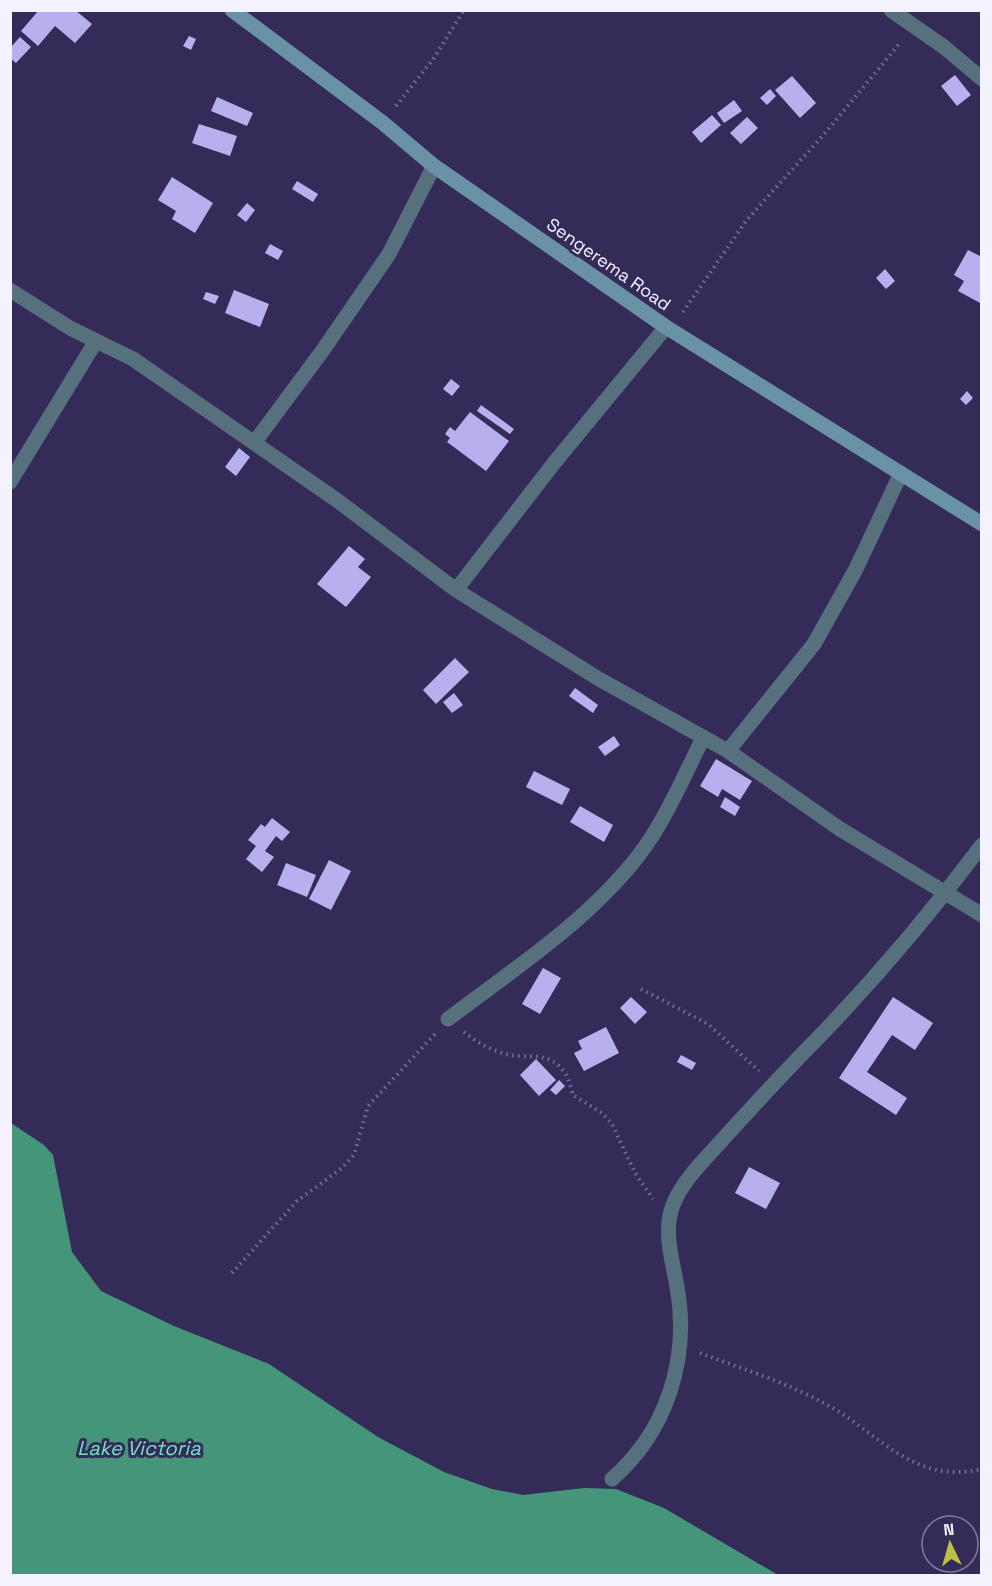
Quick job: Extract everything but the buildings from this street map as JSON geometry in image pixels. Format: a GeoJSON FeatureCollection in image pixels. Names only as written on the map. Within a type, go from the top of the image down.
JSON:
{"type":"FeatureCollection","features":[{"type":"Feature","properties":{"kind":"main road","name":"Sengerema Road"},"geometry":{"type":"LineString","coordinates":[[232,10],[383,123],[434,166],[668,328],[981,524]]}},
{"type":"Feature","properties":{"kind":"street"},"geometry":{"type":"LineString","coordinates":[[891,10],[944,46],[981,80]]}},
{"type":"Feature","properties":{"kind":"street"},"geometry":{"type":"LineString","coordinates":[[254,443],[389,254],[434,166]]}},
{"type":"Feature","properties":{"kind":"street"},"geometry":{"type":"LineString","coordinates":[[10,290],[70,328],[133,359],[338,501],[456,590],[599,679],[728,751],[840,829],[947,892],[981,915]]}},
{"type":"Feature","properties":{"kind":"street"},"geometry":{"type":"LineString","coordinates":[[456,590],[568,445],[668,328]]}},
{"type":"Feature","properties":{"kind":"street"},"geometry":{"type":"LineString","coordinates":[[10,482],[96,341]]}},
{"type":"Feature","properties":{"kind":"street"},"geometry":{"type":"LineString","coordinates":[[728,751],[814,644],[856,569],[901,473]]}},
{"type":"Feature","properties":{"kind":"street"},"geometry":{"type":"LineString","coordinates":[[448,1019],[551,940],[602,897],[640,853],[704,738]]}},
{"type":"Feature","properties":{"kind":"street"},"geometry":{"type":"LineString","coordinates":[[612,1479],[633,1460],[656,1425],[669,1399],[680,1345],[681,1313],[669,1245],[669,1218],[676,1197],[697,1168],[772,1084],[886,965],[947,892],[981,845]]}},
{"type":"Feature","properties":{"kind":"path"},"geometry":{"type":"LineString","coordinates":[[383,123],[434,58],[464,10]]}},
{"type":"Feature","properties":{"kind":"path"},"geometry":{"type":"LineString","coordinates":[[668,328],[746,222],[826,132],[914,26]]}},
{"type":"Feature","properties":{"kind":"path"},"geometry":{"type":"LineString","coordinates":[[641,989],[708,1024],[772,1084]]}},
{"type":"Feature","properties":{"kind":"path"},"geometry":{"type":"LineString","coordinates":[[232,1273],[297,1201],[342,1168],[354,1155],[368,1106],[406,1068],[448,1019],[473,1039],[504,1054],[537,1054],[556,1063],[567,1075],[573,1095],[602,1113],[612,1124],[635,1173],[669,1218]]}},
{"type":"Feature","properties":{"kind":"path"},"geometry":{"type":"LineString","coordinates":[[680,1345],[831,1407],[901,1457],[947,1472],[981,1469]]}},
{"type":"Feature","properties":{"kind":"water","name":"Lake Victoria"},"geometry":{"type":"Polygon","coordinates":[[[11,1123],[44,1145],[53,1155],[72,1252],[101,1291],[174,1326],[269,1364],[378,1437],[444,1472],[492,1489],[523,1495],[584,1488],[616,1489],[664,1508],[778,1575],[11,1575],[11,1123]]]}}]}
